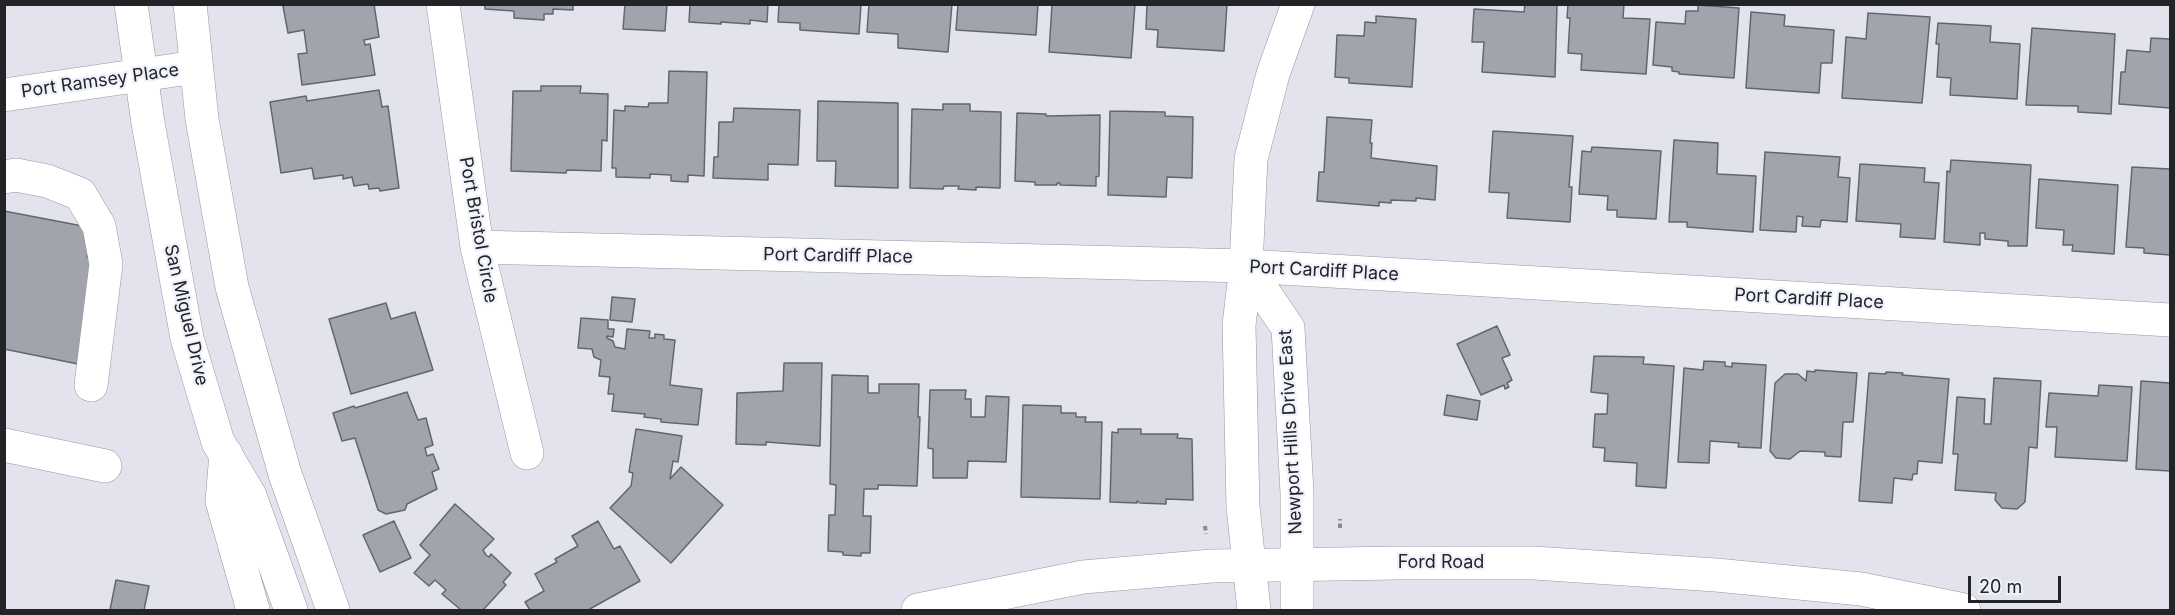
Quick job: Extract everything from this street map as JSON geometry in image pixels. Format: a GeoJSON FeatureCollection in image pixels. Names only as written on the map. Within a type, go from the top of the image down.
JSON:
{"type":"FeatureCollection","features":[{"type":"Feature","properties":{"kind":"street","name":"San Miguel Drive"},"geometry":{"type":"LineString","coordinates":[[131,4],[140,74],[187,338],[218,442],[250,496],[291,610]]}},
{"type":"Feature","properties":{"kind":"street"},"geometry":{"type":"LineString","coordinates":[[190,4],[202,119],[232,287],[285,474],[333,610]]}},
{"type":"Feature","properties":{"kind":"street","name":"Port Bristol Circle"},"geometry":{"type":"LineString","coordinates":[[443,4],[477,247],[527,453]]}},
{"type":"Feature","properties":{"kind":"street"},"geometry":{"type":"LineString","coordinates":[[1254,610],[1243,507],[1239,325],[1246,266],[1251,159],[1273,74],[1298,4]]}},
{"type":"Feature","properties":{"kind":"street","name":"Port Ramsey Place"},"geometry":{"type":"LineString","coordinates":[[4,95],[196,67]]}},
{"type":"Feature","properties":{"kind":"street"},"geometry":{"type":"LineString","coordinates":[[4,177],[16,175],[47,181],[80,194],[99,226],[106,264],[91,385]]}},
{"type":"Feature","properties":{"kind":"street","name":"Port Cardiff Place"},"geometry":{"type":"LineString","coordinates":[[477,247],[1246,266],[2170,320]]}},
{"type":"Feature","properties":{"kind":"street","name":"Newport Hills Drive East"},"geometry":{"type":"LineString","coordinates":[[1246,266],[1288,328],[1297,493],[1298,610]]}},
{"type":"Feature","properties":{"kind":"street"},"geometry":{"type":"LineString","coordinates":[[4,445],[105,466]]}},
{"type":"Feature","properties":{"kind":"street"},"geometry":{"type":"LineString","coordinates":[[226,454],[222,501],[253,610]]}},
{"type":"Feature","properties":{"kind":"street","name":"Ford Road"},"geometry":{"type":"LineString","coordinates":[[918,610],[1083,577],[1212,566],[1534,564],[1716,575],[1861,589],[1964,610]]}},
{"type":"Feature","properties":{"kind":"path"},"geometry":{"type":"LineString","coordinates":[[1340,519],[1340,528]]}},
{"type":"Feature","properties":{"kind":"path"},"geometry":{"type":"LineString","coordinates":[[1205,526],[1206,534]]}},
{"type":"Feature","properties":{"kind":"building"},"geometry":{"type":"Polygon","coordinates":[[[291,4],[374,4],[379,37],[364,40],[365,45],[370,44],[375,75],[302,85],[298,54],[307,53],[304,30],[288,33],[283,6],[291,4]]]}},
{"type":"Feature","properties":{"kind":"building"},"geometry":{"type":"Polygon","coordinates":[[[485,4],[573,4],[573,10],[553,9],[553,14],[544,14],[544,20],[514,18],[514,11],[485,9],[485,4]]]}},
{"type":"Feature","properties":{"kind":"building"},"geometry":{"type":"Polygon","coordinates":[[[625,4],[667,4],[665,31],[623,29],[625,4]]]}},
{"type":"Feature","properties":{"kind":"building"},"geometry":{"type":"Polygon","coordinates":[[[690,4],[768,4],[767,22],[750,20],[750,24],[721,22],[721,24],[689,22],[690,4]]]}},
{"type":"Feature","properties":{"kind":"building"},"geometry":{"type":"Polygon","coordinates":[[[779,4],[861,4],[859,34],[800,30],[800,23],[778,22],[779,4]]]}},
{"type":"Feature","properties":{"kind":"building"},"geometry":{"type":"Polygon","coordinates":[[[869,4],[952,4],[948,52],[898,48],[898,34],[867,32],[869,4]]]}},
{"type":"Feature","properties":{"kind":"building"},"geometry":{"type":"Polygon","coordinates":[[[958,4],[1038,4],[1036,35],[956,30],[958,4]]]}},
{"type":"Feature","properties":{"kind":"building"},"geometry":{"type":"Polygon","coordinates":[[[1052,4],[1135,4],[1131,58],[1049,52],[1052,4]]]}},
{"type":"Feature","properties":{"kind":"building"},"geometry":{"type":"Polygon","coordinates":[[[1147,4],[1227,4],[1224,51],[1157,47],[1158,30],[1146,29],[1147,4]]]}},
{"type":"Feature","properties":{"kind":"building"},"geometry":{"type":"Polygon","coordinates":[[[1525,4],[1557,4],[1555,77],[1482,72],[1484,42],[1472,42],[1474,9],[1524,12],[1525,4]]]}},
{"type":"Feature","properties":{"kind":"building"},"geometry":{"type":"Polygon","coordinates":[[[1568,4],[1624,4],[1623,18],[1650,19],[1646,74],[1581,70],[1582,54],[1568,53],[1570,18],[1567,18],[1568,4]]]}},
{"type":"Feature","properties":{"kind":"building"},"geometry":{"type":"Polygon","coordinates":[[[1698,5],[1739,8],[1734,78],[1679,74],[1679,72],[1672,71],[1672,67],[1653,65],[1656,22],[1685,24],[1686,11],[1698,11],[1698,5]]]}},
{"type":"Feature","properties":{"kind":"building"},"geometry":{"type":"Polygon","coordinates":[[[1751,12],[1785,15],[1784,26],[1834,30],[1832,63],[1821,63],[1819,93],[1746,88],[1751,12]]]}},
{"type":"Feature","properties":{"kind":"building"},"geometry":{"type":"Polygon","coordinates":[[[1868,13],[1930,17],[1922,103],[1842,98],[1846,37],[1866,39],[1868,13]]]}},
{"type":"Feature","properties":{"kind":"building"},"geometry":{"type":"Polygon","coordinates":[[[1376,16],[1416,19],[1412,87],[1349,83],[1349,78],[1335,77],[1337,35],[1364,36],[1365,22],[1376,23],[1376,16]]]}},
{"type":"Feature","properties":{"kind":"building"},"geometry":{"type":"Polygon","coordinates":[[[1938,23],[1991,26],[1990,42],[2020,44],[2017,99],[1950,95],[1951,78],[1937,77],[1938,23]]]}},
{"type":"Feature","properties":{"kind":"building"},"geometry":{"type":"Polygon","coordinates":[[[2032,28],[2115,34],[2111,114],[2078,112],[2078,106],[2026,105],[2032,28]]]}},
{"type":"Feature","properties":{"kind":"building"},"geometry":{"type":"Polygon","coordinates":[[[2151,38],[2170,39],[2170,108],[2119,104],[2121,72],[2125,72],[2127,50],[2150,52],[2151,38]]]}},
{"type":"Feature","properties":{"kind":"building"},"geometry":{"type":"Polygon","coordinates":[[[669,71],[707,72],[704,176],[688,175],[688,182],[671,181],[671,175],[650,174],[650,178],[616,177],[616,168],[612,168],[614,110],[625,111],[625,106],[648,107],[649,103],[668,103],[669,71]]]}},
{"type":"Feature","properties":{"kind":"building"},"geometry":{"type":"Polygon","coordinates":[[[541,86],[581,86],[580,93],[608,94],[607,141],[602,140],[601,171],[567,170],[566,173],[511,171],[513,91],[541,91],[541,86]]]}},
{"type":"Feature","properties":{"kind":"building"},"geometry":{"type":"Polygon","coordinates":[[[379,90],[382,107],[388,106],[399,188],[380,191],[379,188],[369,189],[368,184],[354,186],[352,177],[343,179],[343,175],[314,179],[312,168],[281,173],[270,102],[306,96],[307,101],[379,90]]]}},
{"type":"Feature","properties":{"kind":"building"},"geometry":{"type":"Polygon","coordinates":[[[818,101],[898,103],[898,188],[835,186],[836,161],[817,161],[818,101]]]}},
{"type":"Feature","properties":{"kind":"building"},"geometry":{"type":"Polygon","coordinates":[[[943,104],[970,104],[970,111],[1001,112],[1000,188],[976,187],[976,190],[958,189],[959,186],[944,186],[943,189],[910,188],[912,109],[943,110],[943,104]]]}},
{"type":"Feature","properties":{"kind":"building"},"geometry":{"type":"Polygon","coordinates":[[[734,108],[800,110],[798,165],[768,164],[768,180],[713,178],[714,157],[718,157],[719,122],[733,122],[734,108]]]}},
{"type":"Feature","properties":{"kind":"building"},"geometry":{"type":"Polygon","coordinates":[[[1110,111],[1165,112],[1165,116],[1193,117],[1192,178],[1167,177],[1166,197],[1108,195],[1110,111]]]}},
{"type":"Feature","properties":{"kind":"building"},"geometry":{"type":"Polygon","coordinates":[[[1017,113],[1046,114],[1046,116],[1100,115],[1099,176],[1096,177],[1096,186],[1060,185],[1060,183],[1035,185],[1035,182],[1015,181],[1017,113]]]}},
{"type":"Feature","properties":{"kind":"building"},"geometry":{"type":"Polygon","coordinates":[[[1327,117],[1372,120],[1371,158],[1437,166],[1435,200],[1416,198],[1416,201],[1391,200],[1391,203],[1379,202],[1379,206],[1317,201],[1319,172],[1324,172],[1327,117]]]}},
{"type":"Feature","properties":{"kind":"building"},"geometry":{"type":"Polygon","coordinates":[[[1493,131],[1573,136],[1569,187],[1572,187],[1570,222],[1507,218],[1509,193],[1489,192],[1493,131]]]}},
{"type":"Feature","properties":{"kind":"building"},"geometry":{"type":"Polygon","coordinates":[[[1674,140],[1718,143],[1717,174],[1756,176],[1753,232],[1687,227],[1687,222],[1669,222],[1674,140]]]}},
{"type":"Feature","properties":{"kind":"building"},"geometry":{"type":"Polygon","coordinates":[[[1592,147],[1661,151],[1656,219],[1617,217],[1617,210],[1607,210],[1608,196],[1579,194],[1582,151],[1591,152],[1592,147]]]}},
{"type":"Feature","properties":{"kind":"building"},"geometry":{"type":"Polygon","coordinates":[[[1765,152],[1840,157],[1838,177],[1850,178],[1847,222],[1821,220],[1820,227],[1802,226],[1803,217],[1797,216],[1796,232],[1760,230],[1765,152]]]}},
{"type":"Feature","properties":{"kind":"building"},"geometry":{"type":"Polygon","coordinates":[[[1951,160],[2031,165],[2027,246],[2008,246],[2008,241],[1985,239],[1985,233],[1980,233],[1980,245],[1944,242],[1947,171],[1950,172],[1951,160]]]}},
{"type":"Feature","properties":{"kind":"building"},"geometry":{"type":"Polygon","coordinates":[[[1860,164],[1925,168],[1924,182],[1939,183],[1935,239],[1900,237],[1901,224],[1856,221],[1860,164]]]}},
{"type":"Feature","properties":{"kind":"building"},"geometry":{"type":"Polygon","coordinates":[[[2132,167],[2170,169],[2170,255],[2144,253],[2144,248],[2126,247],[2132,167]]]}},
{"type":"Feature","properties":{"kind":"building"},"geometry":{"type":"Polygon","coordinates":[[[2039,179],[2118,185],[2114,254],[2072,251],[2073,245],[2063,245],[2064,230],[2036,228],[2039,179]]]}},
{"type":"Feature","properties":{"kind":"building"},"geometry":{"type":"Polygon","coordinates":[[[4,211],[93,228],[87,257],[98,259],[78,364],[4,349],[4,211]]]}},
{"type":"Feature","properties":{"kind":"building"},"geometry":{"type":"Polygon","coordinates":[[[612,297],[635,299],[632,322],[610,320],[612,297]]]}},
{"type":"Feature","properties":{"kind":"building"},"geometry":{"type":"Polygon","coordinates":[[[386,303],[391,319],[415,312],[433,370],[351,394],[329,319],[386,303]]]}},
{"type":"Feature","properties":{"kind":"building"},"geometry":{"type":"Polygon","coordinates":[[[581,318],[608,320],[608,329],[614,329],[613,337],[607,336],[607,338],[613,341],[615,347],[625,349],[627,329],[650,331],[649,338],[655,338],[655,334],[664,335],[664,339],[675,340],[670,385],[702,389],[698,425],[661,422],[661,419],[644,417],[645,414],[612,411],[614,394],[608,394],[610,377],[599,376],[601,360],[594,357],[592,349],[578,348],[581,318]]]}},
{"type":"Feature","properties":{"kind":"building"},"geometry":{"type":"Polygon","coordinates":[[[1497,326],[1510,355],[1502,358],[1512,380],[1507,383],[1509,387],[1505,389],[1504,385],[1481,395],[1457,344],[1497,326]]]}},
{"type":"Feature","properties":{"kind":"building"},"geometry":{"type":"Polygon","coordinates":[[[1594,356],[1644,357],[1643,364],[1674,366],[1666,488],[1636,486],[1637,463],[1604,461],[1605,448],[1593,447],[1595,414],[1607,414],[1608,394],[1591,392],[1594,356]]]}},
{"type":"Feature","properties":{"kind":"building"},"geometry":{"type":"Polygon","coordinates":[[[1704,361],[1725,362],[1725,366],[1732,367],[1732,363],[1766,365],[1761,448],[1738,447],[1739,443],[1710,441],[1709,463],[1678,462],[1684,368],[1703,370],[1704,361]]]}},
{"type":"Feature","properties":{"kind":"building"},"geometry":{"type":"Polygon","coordinates":[[[784,363],[822,363],[820,446],[766,442],[766,445],[736,444],[737,393],[783,391],[784,363]]]}},
{"type":"Feature","properties":{"kind":"building"},"geometry":{"type":"Polygon","coordinates":[[[1815,370],[1857,373],[1853,422],[1843,422],[1841,457],[1825,456],[1825,452],[1800,451],[1790,459],[1776,458],[1770,451],[1775,383],[1785,374],[1798,374],[1806,381],[1807,371],[1815,372],[1815,370]]]}},
{"type":"Feature","properties":{"kind":"building"},"geometry":{"type":"Polygon","coordinates":[[[1886,372],[1949,379],[1942,463],[1918,461],[1917,474],[1913,474],[1912,480],[1894,478],[1892,503],[1859,501],[1869,373],[1886,374],[1886,372]]]}},
{"type":"Feature","properties":{"kind":"building"},"geometry":{"type":"Polygon","coordinates":[[[832,375],[868,376],[868,393],[879,393],[879,384],[919,384],[917,486],[878,485],[878,489],[864,489],[863,516],[871,516],[870,553],[861,553],[861,556],[828,551],[829,515],[835,515],[836,485],[830,484],[832,375]]]}},
{"type":"Feature","properties":{"kind":"building"},"geometry":{"type":"Polygon","coordinates":[[[1994,378],[2041,381],[2037,448],[2029,447],[2025,502],[2017,509],[2002,508],[1995,500],[1996,493],[1955,490],[1958,454],[1953,454],[1957,397],[1985,399],[1984,424],[1991,424],[1994,378]]]}},
{"type":"Feature","properties":{"kind":"building"},"geometry":{"type":"Polygon","coordinates":[[[2141,381],[2170,383],[2170,471],[2136,469],[2141,381]]]}},
{"type":"Feature","properties":{"kind":"building"},"geometry":{"type":"Polygon","coordinates":[[[2099,385],[2132,387],[2127,461],[2055,457],[2057,427],[2046,427],[2049,393],[2098,396],[2099,385]]]}},
{"type":"Feature","properties":{"kind":"building"},"geometry":{"type":"Polygon","coordinates":[[[930,390],[966,390],[965,399],[971,399],[971,417],[985,417],[986,396],[1009,397],[1006,462],[968,461],[967,478],[933,478],[933,449],[928,448],[930,390]]]}},
{"type":"Feature","properties":{"kind":"building"},"geometry":{"type":"Polygon","coordinates":[[[407,392],[418,420],[426,418],[433,445],[425,448],[427,456],[433,454],[439,469],[432,472],[437,489],[407,504],[405,510],[386,514],[378,510],[355,438],[342,441],[333,413],[407,392]]]}},
{"type":"Feature","properties":{"kind":"building"},"geometry":{"type":"Polygon","coordinates":[[[1447,395],[1480,401],[1477,420],[1444,415],[1447,395]]]}},
{"type":"Feature","properties":{"kind":"building"},"geometry":{"type":"Polygon","coordinates":[[[1023,405],[1061,406],[1061,413],[1076,413],[1076,417],[1086,417],[1085,422],[1102,422],[1100,499],[1021,497],[1023,405]]]}},
{"type":"Feature","properties":{"kind":"building"},"geometry":{"type":"Polygon","coordinates":[[[636,429],[682,436],[678,462],[673,461],[670,479],[681,467],[723,505],[671,563],[610,508],[631,486],[633,473],[629,472],[636,429]]]}},
{"type":"Feature","properties":{"kind":"building"},"geometry":{"type":"Polygon","coordinates":[[[1118,429],[1141,429],[1141,434],[1178,434],[1177,438],[1192,439],[1193,500],[1166,499],[1166,504],[1137,501],[1137,503],[1110,502],[1112,432],[1118,433],[1118,429]]]}},
{"type":"Feature","properties":{"kind":"building"},"geometry":{"type":"Polygon","coordinates":[[[455,504],[494,539],[483,550],[489,557],[491,554],[511,573],[503,582],[506,585],[483,610],[461,610],[442,594],[446,590],[435,580],[429,586],[414,573],[430,555],[420,545],[455,504]]]}},
{"type":"Feature","properties":{"kind":"building"},"geometry":{"type":"Polygon","coordinates":[[[394,521],[411,558],[380,572],[363,535],[394,521]]]}},
{"type":"Feature","properties":{"kind":"building"},"geometry":{"type":"Polygon","coordinates":[[[598,521],[614,549],[620,546],[640,581],[588,610],[530,610],[525,602],[544,591],[535,574],[557,562],[555,559],[578,546],[572,536],[598,521]]]}},
{"type":"Feature","properties":{"kind":"building"},"geometry":{"type":"Polygon","coordinates":[[[116,580],[149,586],[144,610],[110,610],[116,580]]]}}]}
